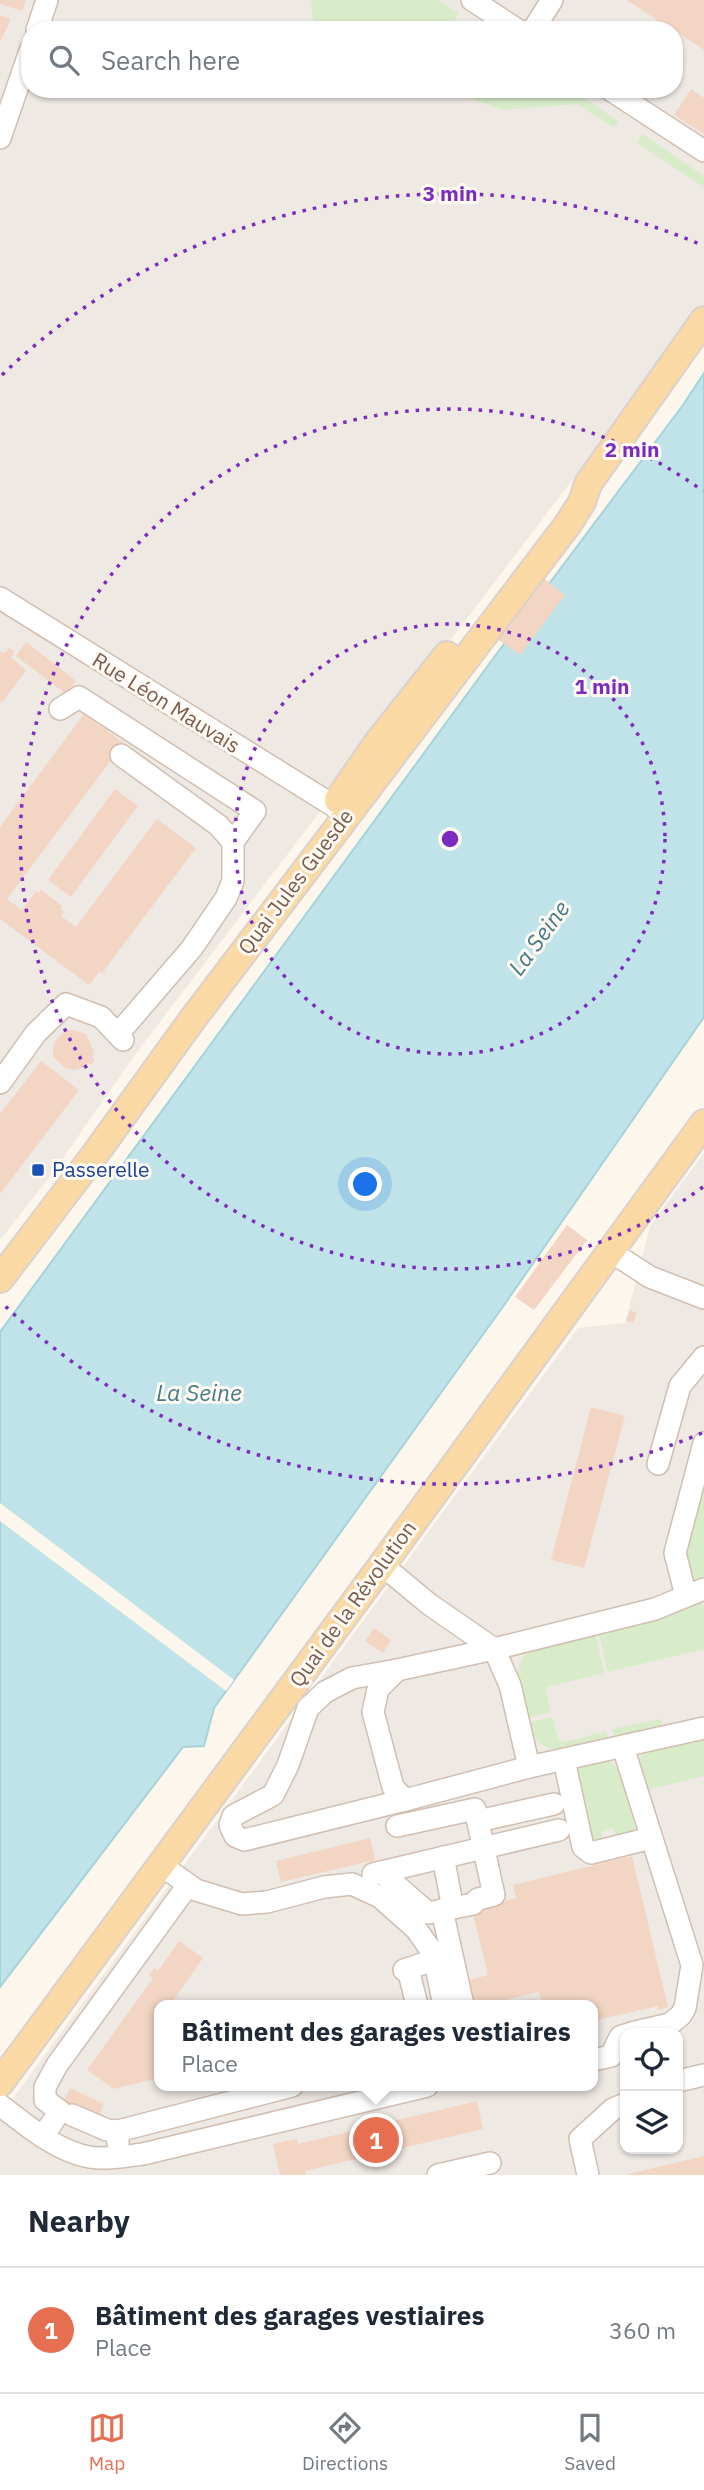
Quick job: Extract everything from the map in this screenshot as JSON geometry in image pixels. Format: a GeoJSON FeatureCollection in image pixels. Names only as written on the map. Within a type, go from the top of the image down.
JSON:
{"type":"FeatureCollection","features":[{"type":"Feature","properties":{"kind":"main road","name":"Quai Jules Guesde"},"geometry":{"type":"LineString","coordinates":[[0,1279],[151,1063],[340,811],[378,742],[560,508],[588,484],[704,320]]}},
{"type":"Feature","properties":{"kind":"main road","name":"Quai Jules Guesde"},"geometry":{"type":"LineString","coordinates":[[0,1255],[108,1114],[151,1063]]}},
{"type":"Feature","properties":{"kind":"main road","name":"Quai de la Révolution"},"geometry":{"type":"LineString","coordinates":[[0,2083],[704,1123]]}},
{"type":"Feature","properties":{"kind":"street"},"geometry":{"type":"LineString","coordinates":[[40,21],[47,0]]}},
{"type":"Feature","properties":{"kind":"street"},"geometry":{"type":"LineString","coordinates":[[472,0],[504,21]]}},
{"type":"Feature","properties":{"kind":"street"},"geometry":{"type":"LineString","coordinates":[[539,21],[552,0]]}},
{"type":"Feature","properties":{"kind":"street"},"geometry":{"type":"LineString","coordinates":[[0,138],[21,77]]}},
{"type":"Feature","properties":{"kind":"street"},"geometry":{"type":"LineString","coordinates":[[623,98],[704,151]]}},
{"type":"Feature","properties":{"kind":"street","name":"Rue Léon Mauvais"},"geometry":{"type":"LineString","coordinates":[[0,598],[340,811]]}},
{"type":"Feature","properties":{"kind":"street"},"geometry":{"type":"LineString","coordinates":[[0,1083],[36,1032],[66,1004],[102,1017],[120,1037],[192,948],[226,898],[233,881],[233,842],[255,811],[79,697],[60,709]]}},
{"type":"Feature","properties":{"kind":"street"},"geometry":{"type":"LineString","coordinates":[[121,755],[206,816],[233,842]]}},
{"type":"Feature","properties":{"kind":"street"},"geometry":{"type":"LineString","coordinates":[[610,1251],[650,1277],[704,1298]]}},
{"type":"Feature","properties":{"kind":"street"},"geometry":{"type":"LineString","coordinates":[[658,1464],[680,1386],[704,1357]]}},
{"type":"Feature","properties":{"kind":"street"},"geometry":{"type":"LineString","coordinates":[[704,1443],[675,1553],[695,1592],[655,1609],[494,1649],[352,1678],[325,1692],[308,1709],[288,1765],[273,1796],[233,1816],[230,1825],[235,1836],[244,1840],[529,1767],[704,1728]]}},
{"type":"Feature","properties":{"kind":"street"},"geometry":{"type":"LineString","coordinates":[[382,1565],[429,1604],[494,1649],[510,1685],[529,1767]]}},
{"type":"Feature","properties":{"kind":"street"},"geometry":{"type":"LineString","coordinates":[[397,1670],[378,1689],[373,1712],[393,1787],[405,1800]]}},
{"type":"Feature","properties":{"kind":"street"},"geometry":{"type":"LineString","coordinates":[[624,1747],[652,1838],[698,1964],[681,2015],[670,2024],[653,2028]]}},
{"type":"Feature","properties":{"kind":"street"},"geometry":{"type":"LineString","coordinates":[[564,1760],[583,1847],[592,1853],[652,1838]]}},
{"type":"Feature","properties":{"kind":"street"},"geometry":{"type":"LineString","coordinates":[[478,1821],[554,1804]]}},
{"type":"Feature","properties":{"kind":"street"},"geometry":{"type":"LineString","coordinates":[[381,1872],[428,1913],[473,1904],[478,1899],[494,1895],[475,1809],[397,1826]]}},
{"type":"Feature","properties":{"kind":"street"},"geometry":{"type":"LineString","coordinates":[[161,1865],[188,1885],[242,1904],[267,1902],[324,1887],[352,1884],[369,1875],[559,1830]]}},
{"type":"Feature","properties":{"kind":"street"},"geometry":{"type":"LineString","coordinates":[[443,1857],[447,1909],[443,1956],[444,2000]]}},
{"type":"Feature","properties":{"kind":"street"},"geometry":{"type":"LineString","coordinates":[[352,1884],[380,1897],[416,1928],[433,1952],[443,1956],[461,2000]]}},
{"type":"Feature","properties":{"kind":"street"},"geometry":{"type":"LineString","coordinates":[[43,2136],[60,2111],[46,2100],[45,2087],[57,2064],[188,1885]]}},
{"type":"Feature","properties":{"kind":"street"},"geometry":{"type":"LineString","coordinates":[[415,2000],[406,1969],[443,1956]]}},
{"type":"Feature","properties":{"kind":"street"},"geometry":{"type":"LineString","coordinates":[[598,2059],[611,2056],[620,2037]]}},
{"type":"Feature","properties":{"kind":"street"},"geometry":{"type":"LineString","coordinates":[[683,2080],[704,2075]]}},
{"type":"Feature","properties":{"kind":"street"},"geometry":{"type":"LineString","coordinates":[[72,2115],[107,2130],[118,2131],[273,2091]]}},
{"type":"Feature","properties":{"kind":"street"},"geometry":{"type":"LineString","coordinates":[[0,2105],[43,2136],[71,2152],[90,2157],[119,2157],[143,2154],[394,2091]]}},
{"type":"Feature","properties":{"kind":"street"},"geometry":{"type":"LineString","coordinates":[[588,2175],[580,2139],[613,2109],[620,2106]]}},
{"type":"Feature","properties":{"kind":"street"},"geometry":{"type":"LineString","coordinates":[[118,2131],[119,2157]]}},
{"type":"Feature","properties":{"kind":"street"},"geometry":{"type":"LineString","coordinates":[[438,2175],[491,2162]]}},
{"type":"Feature","properties":{"kind":"shaded area"},"geometry":{"type":"Polygon","coordinates":[[[0,0],[704,0],[704,307],[137,1052],[51,1175],[0,1240],[0,0]]]}},
{"type":"Feature","properties":{"kind":"shaded area"},"geometry":{"type":"Polygon","coordinates":[[[704,1153],[704,2175],[0,2175],[0,2116],[578,1328],[625,1323],[650,1226],[704,1153]]]}},
{"type":"Feature","properties":{"kind":"green space"},"geometry":{"type":"Polygon","coordinates":[[[311,0],[438,0],[459,13],[454,21],[313,21],[311,0]]]}},
{"type":"Feature","properties":{"kind":"green space"},"geometry":{"type":"Polygon","coordinates":[[[470,98],[584,98],[618,121],[614,128],[577,104],[503,110],[470,98]]]}},
{"type":"Feature","properties":{"kind":"green space"},"geometry":{"type":"Polygon","coordinates":[[[642,134],[704,176],[704,187],[637,143],[642,134]]]}},
{"type":"Feature","properties":{"kind":"green space"},"geometry":{"type":"Polygon","coordinates":[[[704,1459],[704,1581],[697,1581],[682,1568],[704,1459]]]}},
{"type":"Feature","properties":{"kind":"green space"},"geometry":{"type":"Polygon","coordinates":[[[700,1600],[704,1608],[704,1649],[608,1672],[598,1631],[700,1600]]]}},
{"type":"Feature","properties":{"kind":"green space"},"geometry":{"type":"Polygon","coordinates":[[[595,1632],[604,1673],[548,1687],[546,1690],[551,1712],[527,1718],[518,1680],[519,1667],[524,1657],[544,1644],[595,1632]]]}},
{"type":"Feature","properties":{"kind":"green space"},"geometry":{"type":"Polygon","coordinates":[[[552,1717],[559,1741],[565,1742],[606,1731],[610,1741],[574,1749],[551,1749],[533,1736],[528,1723],[552,1717]]]}},
{"type":"Feature","properties":{"kind":"green space"},"geometry":{"type":"Polygon","coordinates":[[[660,1719],[663,1728],[615,1739],[612,1729],[660,1719]]]}},
{"type":"Feature","properties":{"kind":"green space"},"geometry":{"type":"Polygon","coordinates":[[[704,1735],[704,1776],[644,1791],[638,1766],[641,1756],[656,1746],[704,1735]]]}},
{"type":"Feature","properties":{"kind":"green space"},"geometry":{"type":"Polygon","coordinates":[[[605,1759],[619,1771],[637,1837],[618,1842],[613,1828],[601,1832],[604,1845],[592,1848],[572,1771],[578,1765],[605,1759]]]}},
{"type":"Feature","properties":{"kind":"water","name":"La Seine"},"geometry":{"type":"Polygon","coordinates":[[[704,373],[704,1017],[502,1308],[214,1708],[204,1746],[183,1747],[0,1987],[0,1332],[704,373]]]}},
{"type":"Feature","properties":{"kind":"pier"},"geometry":{"type":"Polygon","coordinates":[[[0,1503],[234,1680],[226,1691],[0,1521],[0,1503]]]}},
{"type":"Feature","properties":{"kind":"building"},"geometry":{"type":"Polygon","coordinates":[[[0,0],[26,0],[22,11],[0,4],[0,0]]]}},
{"type":"Feature","properties":{"kind":"building"},"geometry":{"type":"Polygon","coordinates":[[[627,0],[704,0],[704,50],[683,36],[683,21],[657,20],[627,0]]]}},
{"type":"Feature","properties":{"kind":"building"},"geometry":{"type":"Polygon","coordinates":[[[0,15],[11,19],[0,42],[0,15]]]}},
{"type":"Feature","properties":{"kind":"building"},"geometry":{"type":"Polygon","coordinates":[[[691,89],[704,98],[704,134],[674,115],[691,89]]]}},
{"type":"Feature","properties":{"kind":"building"},"geometry":{"type":"Polygon","coordinates":[[[542,577],[565,595],[520,655],[496,638],[542,577]]]}},
{"type":"Feature","properties":{"kind":"building"},"geometry":{"type":"Polygon","coordinates":[[[26,642],[76,681],[66,694],[16,656],[26,642]]]}},
{"type":"Feature","properties":{"kind":"building"},"geometry":{"type":"Polygon","coordinates":[[[9,648],[15,651],[11,658],[26,670],[2,703],[0,651],[4,653],[9,648]]]}},
{"type":"Feature","properties":{"kind":"building"},"geometry":{"type":"Polygon","coordinates":[[[84,714],[100,726],[103,721],[110,728],[107,731],[124,743],[7,899],[22,910],[36,891],[39,893],[41,890],[62,906],[60,909],[64,912],[61,916],[76,927],[157,819],[196,848],[102,973],[99,972],[89,985],[0,919],[0,827],[84,714]]]}},
{"type":"Feature","properties":{"kind":"building"},"geometry":{"type":"Polygon","coordinates":[[[115,789],[138,806],[71,897],[48,880],[115,789]]]}},
{"type":"Feature","properties":{"kind":"building"},"geometry":{"type":"Polygon","coordinates":[[[73,1030],[86,1034],[94,1052],[92,1058],[95,1059],[91,1065],[89,1063],[74,1070],[65,1068],[53,1056],[53,1046],[58,1037],[65,1031],[73,1030]]]}},
{"type":"Feature","properties":{"kind":"building"},"geometry":{"type":"Polygon","coordinates":[[[41,1061],[79,1090],[0,1194],[0,1114],[41,1061]]]}},
{"type":"Feature","properties":{"kind":"building"},"geometry":{"type":"Polygon","coordinates":[[[567,1225],[587,1240],[534,1310],[515,1297],[567,1225]]]}},
{"type":"Feature","properties":{"kind":"building"},"geometry":{"type":"Polygon","coordinates":[[[630,1310],[637,1313],[633,1323],[626,1321],[630,1310]]]}},
{"type":"Feature","properties":{"kind":"building"},"geometry":{"type":"Polygon","coordinates":[[[591,1407],[625,1416],[584,1568],[551,1560],[591,1407]]]}},
{"type":"Feature","properties":{"kind":"building"},"geometry":{"type":"Polygon","coordinates":[[[374,1628],[391,1640],[383,1653],[365,1641],[374,1628]]]}},
{"type":"Feature","properties":{"kind":"building"},"geometry":{"type":"Polygon","coordinates":[[[370,1838],[375,1860],[281,1882],[276,1861],[370,1838]]]}},
{"type":"Feature","properties":{"kind":"building"},"geometry":{"type":"Polygon","coordinates":[[[632,1856],[668,2007],[659,2010],[658,2006],[598,2020],[598,2000],[541,2000],[539,1992],[505,2000],[467,2000],[462,1982],[488,1975],[472,1910],[516,1898],[513,1885],[632,1856]]]}},
{"type":"Feature","properties":{"kind":"building"},"geometry":{"type":"Polygon","coordinates":[[[179,1941],[203,1958],[174,2000],[154,2000],[154,2080],[114,2089],[87,2070],[153,1978],[149,1975],[154,1968],[158,1971],[179,1941]]]}},
{"type":"Feature","properties":{"kind":"building"},"geometry":{"type":"Polygon","coordinates":[[[70,2088],[104,2104],[99,2116],[64,2101],[70,2088]]]}},
{"type":"Feature","properties":{"kind":"building"},"geometry":{"type":"Polygon","coordinates":[[[477,2101],[483,2129],[305,2171],[306,2175],[280,2175],[273,2144],[297,2139],[298,2144],[477,2101]]]}},
{"type":"Feature","properties":{"kind":"building"},"geometry":{"type":"Polygon","coordinates":[[[704,2156],[704,2175],[628,2175],[628,2174],[704,2156]]]}},
{"type":"Feature","properties":{"kind":"place","name":"Passerelle"},"geometry":{"type":"Point","coordinates":[38,1170]}},
{"type":"Feature","properties":{"kind":"place","name":"Bâtiment des garages vestiaires"},"geometry":{"type":"Point","coordinates":[376,2140]}}]}
